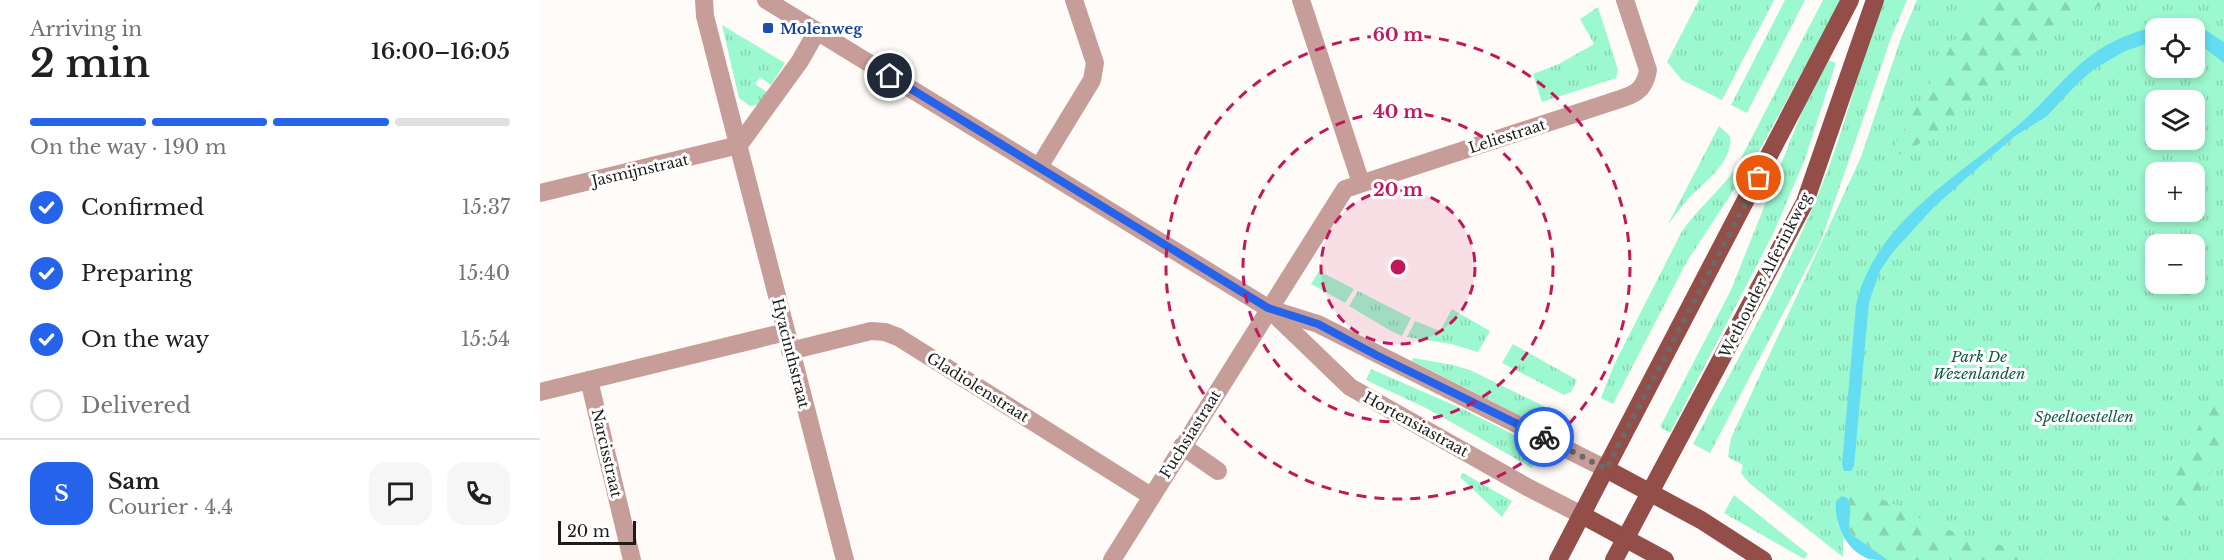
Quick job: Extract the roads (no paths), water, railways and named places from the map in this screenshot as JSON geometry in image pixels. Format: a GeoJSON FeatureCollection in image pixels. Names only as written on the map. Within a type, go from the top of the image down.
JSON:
{"type":"FeatureCollection","features":[{"type":"Feature","properties":{"kind":"main road"},"geometry":{"type":"LineString","coordinates":[[1558,560],[1850,0]]}},
{"type":"Feature","properties":{"kind":"main road","name":"Wethouder Alferinkweg"},"geometry":{"type":"LineString","coordinates":[[1614,560],[1805,202],[1875,0]]}},
{"type":"Feature","properties":{"kind":"main road"},"geometry":{"type":"LineString","coordinates":[[1606,469],[1701,520],[1763,560]]}},
{"type":"Feature","properties":{"kind":"main road"},"geometry":{"type":"LineString","coordinates":[[1582,515],[1665,560]]}},
{"type":"Feature","properties":{"kind":"street","name":"Hyacinthstraat"},"geometry":{"type":"LineString","coordinates":[[704,0],[705,16],[845,560]]}},
{"type":"Feature","properties":{"kind":"street","name":"Hortensiastraat"},"geometry":{"type":"LineString","coordinates":[[766,0],[1268,308],[1350,387],[1527,487],[1582,515]]}},
{"type":"Feature","properties":{"kind":"street"},"geometry":{"type":"LineString","coordinates":[[1039,167],[1092,80],[1095,63],[1074,0]]}},
{"type":"Feature","properties":{"kind":"street"},"geometry":{"type":"LineString","coordinates":[[1301,0],[1361,183]]}},
{"type":"Feature","properties":{"kind":"street","name":"Leliestraat"},"geometry":{"type":"LineString","coordinates":[[1268,308],[1345,189],[1633,95],[1642,89],[1648,70],[1625,0]]}},
{"type":"Feature","properties":{"kind":"street"},"geometry":{"type":"LineString","coordinates":[[739,145],[800,61],[817,31]]}},
{"type":"Feature","properties":{"kind":"street","name":"Jasmijnstraat"},"geometry":{"type":"LineString","coordinates":[[540,193],[739,145]]}},
{"type":"Feature","properties":{"kind":"street","name":"Hortensiastraat"},"geometry":{"type":"LineString","coordinates":[[1268,308],[1318,324],[1606,469]]}},
{"type":"Feature","properties":{"kind":"street","name":"Fuchsiastraat"},"geometry":{"type":"LineString","coordinates":[[1112,560],[1268,308]]}},
{"type":"Feature","properties":{"kind":"street","name":"Gladiolenstraat"},"geometry":{"type":"LineString","coordinates":[[790,351],[871,331],[892,334],[1151,496]]}},
{"type":"Feature","properties":{"kind":"street"},"geometry":{"type":"LineString","coordinates":[[540,392],[786,332]]}},
{"type":"Feature","properties":{"kind":"street","name":"Narcisstraat"},"geometry":{"type":"LineString","coordinates":[[589,380],[632,560]]}},
{"type":"Feature","properties":{"kind":"street"},"geometry":{"type":"LineString","coordinates":[[1182,446],[1218,471]]}},
{"type":"Feature","properties":{"kind":"water"},"geometry":{"type":"Polygon","coordinates":[[[2145,30],[2145,44],[2125,51],[2094,69],[2047,116],[2015,136],[1933,208],[1892,253],[1880,271],[1869,302],[1854,466],[1851,471],[1844,471],[1842,464],[1856,305],[1866,274],[1882,247],[1925,201],[2024,120],[2087,58],[2106,45],[2145,30]]]}},
{"type":"Feature","properties":{"kind":"water"},"geometry":{"type":"Polygon","coordinates":[[[2205,30],[2224,42],[2224,63],[2205,49],[2205,30]]]}},
{"type":"Feature","properties":{"kind":"water"},"geometry":{"type":"Polygon","coordinates":[[[1842,496],[1847,498],[1850,506],[1850,533],[1888,560],[1869,559],[1854,550],[1848,543],[1837,519],[1836,501],[1842,496]]]}},
{"type":"Feature","properties":{"kind":"place","name":"Molenweg"},"geometry":{"type":"Point","coordinates":[768,28]}},
{"type":"Feature","properties":{"kind":"park label","name":"Park De Wezenlanden"},"geometry":{"type":"Point","coordinates":[1979,364]}},
{"type":"Feature","properties":{"kind":"park label","name":"Speeltoestellen"},"geometry":{"type":"Point","coordinates":[2084,416]}}]}
